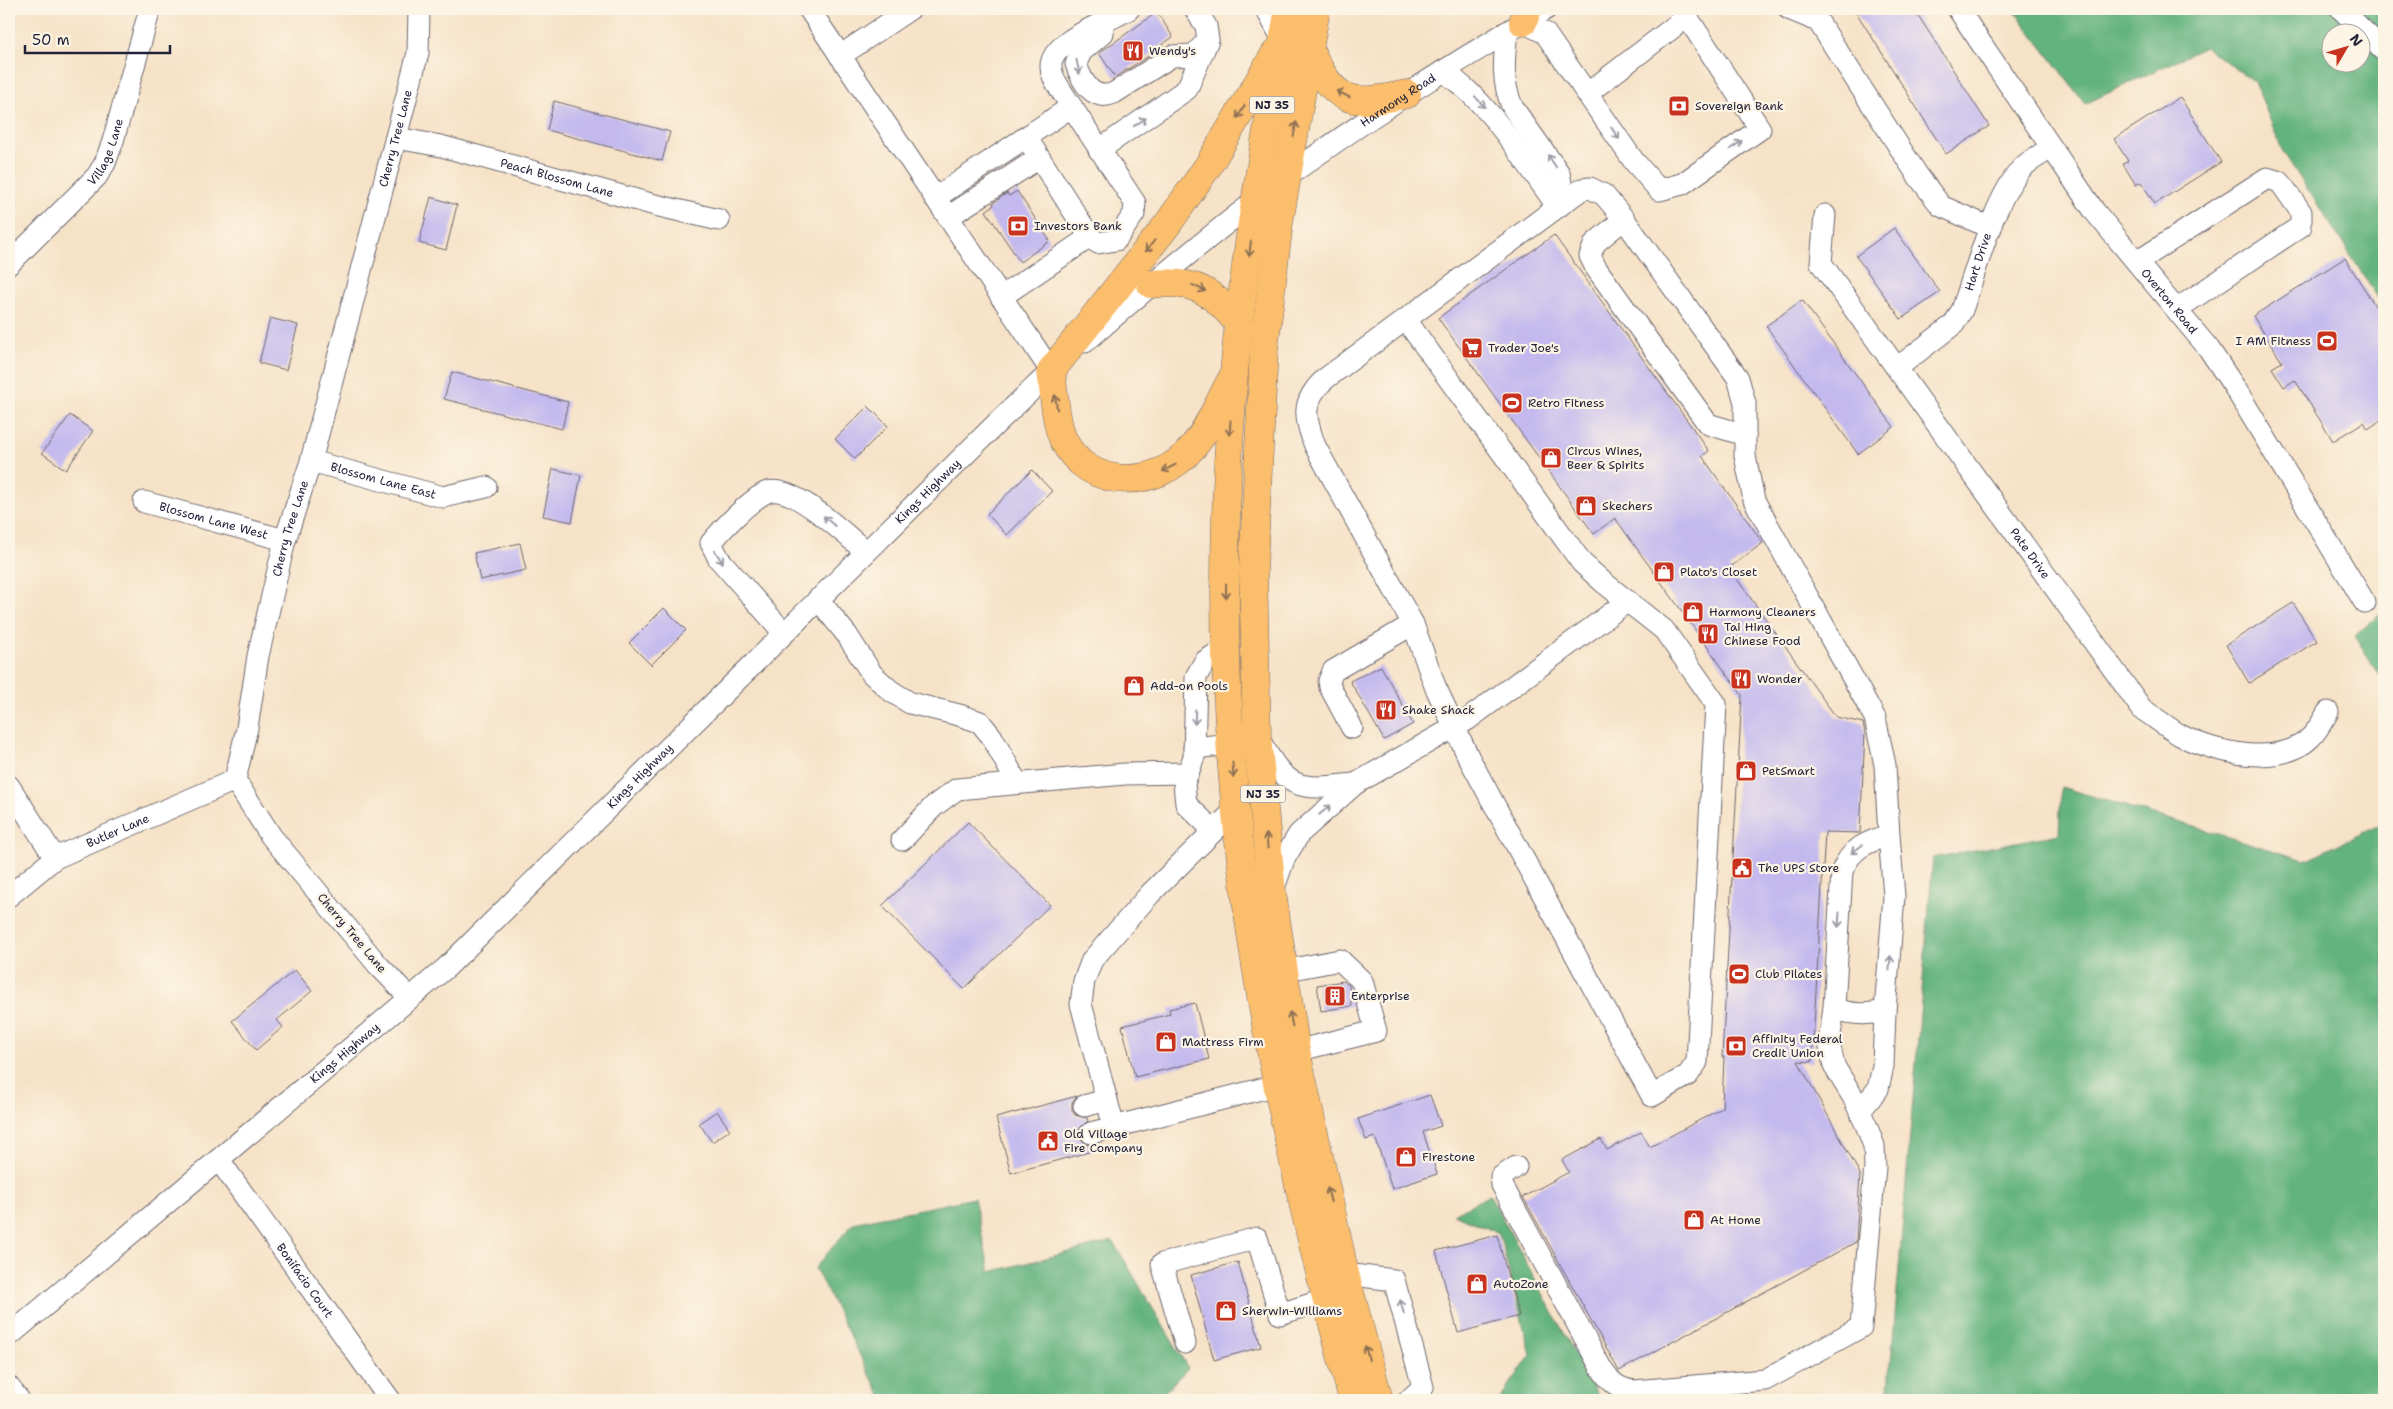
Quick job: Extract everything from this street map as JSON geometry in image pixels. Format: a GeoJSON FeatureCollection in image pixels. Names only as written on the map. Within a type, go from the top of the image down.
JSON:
{"type":"FeatureCollection","features":[{"type":"Feature","properties":{"kind":"highway","name":"NJ 35"},"geometry":{"type":"LineString","coordinates":[[1289,9],[1256,201],[1240,325],[1230,428],[1227,510],[1226,647],[1231,744],[1236,810],[1263,1014],[1290,1081],[1379,1400]]}},
{"type":"Feature","properties":{"kind":"highway","name":"NJ 35"},"geometry":{"type":"LineString","coordinates":[[1316,9],[1279,222],[1264,349],[1253,570],[1258,736],[1272,894],[1282,970],[1296,1052],[1290,1081],[1327,1299],[1353,1400]]}},
{"type":"Feature","properties":{"kind":"highway"},"geometry":{"type":"LineString","coordinates":[[1235,372],[1192,448],[1176,464],[1151,476],[1134,480],[1114,479],[1098,474],[1081,464],[1071,453],[1061,433],[1051,371],[1182,203],[1208,166],[1283,40]]}},
{"type":"Feature","properties":{"kind":"highway"},"geometry":{"type":"LineString","coordinates":[[1309,48],[1327,83],[1348,97],[1374,102],[1407,94]]}},
{"type":"Feature","properties":{"kind":"highway"},"geometry":{"type":"LineString","coordinates":[[1151,284],[1187,283],[1200,287],[1213,296],[1240,325]]}},
{"type":"Feature","properties":{"kind":"street","name":"Village Lane"},"geometry":{"type":"LineString","coordinates":[[9,264],[97,176],[105,163],[114,141],[150,9]]}},
{"type":"Feature","properties":{"kind":"street","name":"Cherry Tree Lane"},"geometry":{"type":"LineString","coordinates":[[410,998],[378,965],[270,836],[235,780],[247,728],[258,656],[285,540],[311,461],[418,53],[419,9]]}},
{"type":"Feature","properties":{"kind":"street"},"geometry":{"type":"LineString","coordinates":[[809,9],[1051,371]]}},
{"type":"Feature","properties":{"kind":"street"},"geometry":{"type":"LineString","coordinates":[[840,56],[910,9]]}},
{"type":"Feature","properties":{"kind":"street"},"geometry":{"type":"LineString","coordinates":[[1099,150],[1187,88],[1208,40],[1206,26],[1195,9]]}},
{"type":"Feature","properties":{"kind":"street"},"geometry":{"type":"LineString","coordinates":[[1266,9],[1283,40]]}},
{"type":"Feature","properties":{"kind":"street"},"geometry":{"type":"LineString","coordinates":[[1789,9],[1818,21],[1918,176],[1941,206],[1991,228]]}},
{"type":"Feature","properties":{"kind":"street","name":"Overton Road"},"geometry":{"type":"LineString","coordinates":[[1958,9],[2095,212],[2209,349],[2235,388],[2365,603]]}},
{"type":"Feature","properties":{"kind":"street"},"geometry":{"type":"LineString","coordinates":[[2341,9],[2384,51]]}},
{"type":"Feature","properties":{"kind":"street"},"geometry":{"type":"LineString","coordinates":[[1558,207],[1561,183],[1559,173],[1513,108],[1508,96],[1503,65],[1526,18],[1545,33],[1588,92],[1633,160],[1659,190],[1682,184],[1760,128],[1685,12],[1588,92]]}},
{"type":"Feature","properties":{"kind":"street"},"geometry":{"type":"LineString","coordinates":[[1123,13],[1099,39],[1085,48],[1076,60],[1083,81],[1100,96],[1114,93],[1172,56],[1194,55],[1204,47],[1208,40]]}},
{"type":"Feature","properties":{"kind":"street"},"geometry":{"type":"LineString","coordinates":[[1026,137],[1090,237],[1098,243],[1116,240],[1122,234],[1136,208],[1071,107],[1053,77],[1050,66],[1055,55],[1063,46],[1092,27],[1123,13]]}},
{"type":"Feature","properties":{"kind":"street","name":"Harmony Road"},"geometry":{"type":"LineString","coordinates":[[1256,201],[1287,177],[1407,94],[1526,18]]}},
{"type":"Feature","properties":{"kind":"street"},"geometry":{"type":"LineString","coordinates":[[1443,71],[1458,81],[1483,105],[1558,207]]}},
{"type":"Feature","properties":{"kind":"street"},"geometry":{"type":"LineString","coordinates":[[935,198],[1071,107]]}},
{"type":"Feature","properties":{"kind":"street","name":"Peach Blossom Lane"},"geometry":{"type":"LineString","coordinates":[[396,138],[441,146],[655,205],[719,220]]}},
{"type":"Feature","properties":{"kind":"street","name":"Hart Drive"},"geometry":{"type":"LineString","coordinates":[[1897,368],[1954,324],[1962,310],[1991,228],[2014,180],[2024,167],[2051,148]]}},
{"type":"Feature","properties":{"kind":"street"},"geometry":{"type":"LineString","coordinates":[[951,222],[1042,162]]}},
{"type":"Feature","properties":{"kind":"street"},"geometry":{"type":"LineString","coordinates":[[2137,262],[2267,178],[2280,182],[2301,212],[2301,226],[2177,310]]}},
{"type":"Feature","properties":{"kind":"street"},"geometry":{"type":"LineString","coordinates":[[1406,320],[1582,563],[1602,582],[1664,630],[1716,704],[1697,1062],[1688,1075],[1652,1096],[1454,729],[1435,686],[1413,624],[1315,446],[1305,418],[1307,406],[1316,387],[1406,320],[1558,207],[1582,189],[1590,188],[1604,195],[1624,218],[1738,378],[1745,403],[1745,456],[1754,500],[1875,718],[1885,765],[1894,896],[1885,1011],[1883,1066],[1878,1089],[1860,1111]]}},
{"type":"Feature","properties":{"kind":"street","name":"Kings Highway"},"geometry":{"type":"LineString","coordinates":[[9,1336],[410,998],[490,926],[818,599],[1051,371],[1151,284],[1256,201]]}},
{"type":"Feature","properties":{"kind":"street","name":"Pate Drive"},"geometry":{"type":"LineString","coordinates":[[1825,215],[1821,263],[2142,709],[2181,735],[2222,750],[2258,756],[2287,753],[2311,738],[2328,712]]}},
{"type":"Feature","properties":{"kind":"street"},"geometry":{"type":"LineString","coordinates":[[1624,218],[1594,243],[1590,256],[1596,268],[1708,424],[1745,435]]}},
{"type":"Feature","properties":{"kind":"street"},"geometry":{"type":"LineString","coordinates":[[1001,297],[1090,237]]}},
{"type":"Feature","properties":{"kind":"street","name":"Blossom Lane East"},"geometry":{"type":"LineString","coordinates":[[311,461],[443,497],[486,487]]}},
{"type":"Feature","properties":{"kind":"street"},"geometry":{"type":"LineString","coordinates":[[784,633],[719,559],[711,543],[724,528],[766,492],[777,492],[794,497],[816,510],[866,552]]}},
{"type":"Feature","properties":{"kind":"street","name":"Blossom Lane West"},"geometry":{"type":"LineString","coordinates":[[144,502],[177,509],[285,540]]}},
{"type":"Feature","properties":{"kind":"street"},"geometry":{"type":"LineString","coordinates":[[818,599],[846,635],[872,674],[891,690],[910,703],[959,714],[980,722],[992,737],[1017,783]]}},
{"type":"Feature","properties":{"kind":"street"},"geometry":{"type":"LineString","coordinates":[[1272,894],[1284,859],[1299,834],[1355,784],[1454,729],[1628,601]]}},
{"type":"Feature","properties":{"kind":"street"},"geometry":{"type":"LineString","coordinates":[[1352,728],[1330,687],[1329,681],[1333,671],[1413,624]]}},
{"type":"Feature","properties":{"kind":"street"},"geometry":{"type":"LineString","coordinates":[[1214,831],[1186,804],[1184,783],[1194,757],[1196,677],[1205,661],[1226,647]]}},
{"type":"Feature","properties":{"kind":"street"},"geometry":{"type":"LineString","coordinates":[[1258,736],[1282,775],[1293,784],[1314,789],[1355,784]]}},
{"type":"Feature","properties":{"kind":"street"},"geometry":{"type":"LineString","coordinates":[[1194,748],[1231,744]]}},
{"type":"Feature","properties":{"kind":"street"},"geometry":{"type":"LineString","coordinates":[[902,840],[934,806],[957,789],[1125,774],[1188,774]]}},
{"type":"Feature","properties":{"kind":"street","name":"Butler Lane"},"geometry":{"type":"LineString","coordinates":[[9,896],[55,858],[235,780]]}},
{"type":"Feature","properties":{"kind":"street"},"geometry":{"type":"LineString","coordinates":[[9,786],[55,858]]}},
{"type":"Feature","properties":{"kind":"street"},"geometry":{"type":"LineString","coordinates":[[1110,1113],[1081,1004],[1084,981],[1092,960],[1150,894],[1236,810]]}},
{"type":"Feature","properties":{"kind":"street"},"geometry":{"type":"LineString","coordinates":[[1516,1167],[1504,1174],[1501,1178],[1502,1185],[1601,1368],[1614,1384],[1624,1390],[1634,1391],[1764,1380],[1861,1326],[1875,1167],[1874,1146],[1860,1111],[1834,1066],[1830,1042],[1834,1008],[1842,871],[1847,859],[1855,849],[1868,842],[1889,835]]}},
{"type":"Feature","properties":{"kind":"street"},"geometry":{"type":"LineString","coordinates":[[1282,970],[1340,960],[1362,981],[1376,1031],[1296,1052]]}},
{"type":"Feature","properties":{"kind":"street"},"geometry":{"type":"LineString","coordinates":[[1834,1008],[1848,1014],[1885,1011]]}},
{"type":"Feature","properties":{"kind":"street"},"geometry":{"type":"LineString","coordinates":[[1110,1113],[1088,1120],[1110,1113],[1290,1081]]}},
{"type":"Feature","properties":{"kind":"street","name":"Bonifacio Court"},"geometry":{"type":"LineString","coordinates":[[219,1160],[390,1400]]}},
{"type":"Feature","properties":{"kind":"street"},"geometry":{"type":"LineString","coordinates":[[1185,1343],[1162,1264],[1257,1238],[1280,1314],[1327,1299]]}},
{"type":"Feature","properties":{"kind":"street"},"geometry":{"type":"LineString","coordinates":[[1345,1274],[1394,1280],[1423,1387],[1409,1400]]}},
{"type":"Feature","properties":{"kind":"street"},"geometry":{"type":"LineString","coordinates":[[9,1388],[19,1400]]}},
{"type":"Feature","properties":{"kind":"green space"},"geometry":{"type":"Polygon","coordinates":[[[2013,9],[2373,9],[2384,21],[2384,307],[2282,150],[2255,82],[2205,47],[2085,104],[2013,9]]]}},
{"type":"Feature","properties":{"kind":"green space"},"geometry":{"type":"Polygon","coordinates":[[[2384,610],[2384,684],[2355,636],[2384,610]]]}},
{"type":"Feature","properties":{"kind":"green space"},"geometry":{"type":"Polygon","coordinates":[[[2061,787],[2305,860],[2384,823],[2384,1400],[1888,1400],[1933,858],[2059,834],[2061,787]]]}},
{"type":"Feature","properties":{"kind":"green space"},"geometry":{"type":"Polygon","coordinates":[[[1490,1195],[1600,1400],[1499,1400],[1531,1355],[1499,1233],[1453,1214],[1490,1195]]]}},
{"type":"Feature","properties":{"kind":"green space"},"geometry":{"type":"Polygon","coordinates":[[[974,1198],[990,1272],[1113,1241],[1188,1368],[1157,1400],[883,1400],[815,1268],[853,1223],[974,1198]]]}},
{"type":"Feature","properties":{"kind":"building"},"geometry":{"type":"Polygon","coordinates":[[[1854,9],[1914,9],[1989,126],[1946,154],[1854,9]]]}},
{"type":"Feature","properties":{"kind":"building"},"geometry":{"type":"Polygon","coordinates":[[[1157,12],[1173,37],[1157,48],[1158,50],[1115,77],[1099,53],[1157,12]]]}},
{"type":"Feature","properties":{"kind":"building"},"geometry":{"type":"Polygon","coordinates":[[[2180,97],[2221,162],[2155,204],[2141,182],[2136,185],[2123,164],[2128,161],[2114,139],[2180,97]]]}},
{"type":"Feature","properties":{"kind":"building"},"geometry":{"type":"Polygon","coordinates":[[[554,101],[670,132],[662,161],[547,130],[554,101]]]}},
{"type":"Feature","properties":{"kind":"building","name":"Investors Bank"},"geometry":{"type":"Polygon","coordinates":[[[1017,191],[1050,241],[1020,262],[986,211],[994,205],[993,203],[1007,193],[1009,196],[1017,191]]]}},
{"type":"Feature","properties":{"kind":"building"},"geometry":{"type":"Polygon","coordinates":[[[431,197],[457,205],[446,250],[419,243],[431,197]]]}},
{"type":"Feature","properties":{"kind":"building"},"geometry":{"type":"Polygon","coordinates":[[[1894,228],[1940,292],[1901,319],[1856,256],[1894,228]]]}},
{"type":"Feature","properties":{"kind":"building"},"geometry":{"type":"Polygon","coordinates":[[[1554,235],[1709,451],[1702,456],[1763,543],[1729,568],[1836,717],[1863,723],[1865,733],[1860,833],[1825,832],[1812,1062],[1798,1061],[1860,1174],[1856,1242],[1619,1371],[1523,1197],[1569,1172],[1562,1160],[1601,1139],[1607,1150],[1641,1132],[1650,1147],[1722,1108],[1724,1057],[1722,1057],[1742,695],[1615,518],[1594,534],[1438,318],[1554,235]]]}},
{"type":"Feature","properties":{"kind":"building","name":"I AM Fitness"},"geometry":{"type":"Polygon","coordinates":[[[2345,258],[2384,320],[2384,418],[2368,429],[2364,422],[2333,441],[2295,380],[2284,387],[2272,368],[2282,362],[2253,316],[2345,258]]]}},
{"type":"Feature","properties":{"kind":"building"},"geometry":{"type":"Polygon","coordinates":[[[1802,300],[1894,427],[1858,454],[1766,326],[1802,300]]]}},
{"type":"Feature","properties":{"kind":"building"},"geometry":{"type":"Polygon","coordinates":[[[270,318],[298,325],[286,370],[259,363],[270,318]]]}},
{"type":"Feature","properties":{"kind":"building"},"geometry":{"type":"Polygon","coordinates":[[[452,372],[568,402],[562,429],[444,399],[452,372]]]}},
{"type":"Feature","properties":{"kind":"building"},"geometry":{"type":"Polygon","coordinates":[[[868,406],[888,426],[855,459],[835,439],[868,406]]]}},
{"type":"Feature","properties":{"kind":"building"},"geometry":{"type":"Polygon","coordinates":[[[70,415],[93,431],[66,470],[42,453],[70,415]]]}},
{"type":"Feature","properties":{"kind":"building"},"geometry":{"type":"Polygon","coordinates":[[[553,469],[581,475],[572,522],[543,516],[553,469]]]}},
{"type":"Feature","properties":{"kind":"building"},"geometry":{"type":"Polygon","coordinates":[[[1032,470],[1052,491],[1007,535],[987,514],[1032,470]]]}},
{"type":"Feature","properties":{"kind":"building"},"geometry":{"type":"Polygon","coordinates":[[[520,543],[526,570],[480,580],[474,553],[520,543]]]}},
{"type":"Feature","properties":{"kind":"building"},"geometry":{"type":"Polygon","coordinates":[[[2293,603],[2317,641],[2249,683],[2226,645],[2293,603]]]}},
{"type":"Feature","properties":{"kind":"building"},"geometry":{"type":"Polygon","coordinates":[[[664,608],[686,630],[651,665],[629,643],[664,608]]]}},
{"type":"Feature","properties":{"kind":"building","name":"Shake Shack"},"geometry":{"type":"Polygon","coordinates":[[[1381,666],[1413,724],[1384,740],[1350,681],[1381,666]]]}},
{"type":"Feature","properties":{"kind":"building"},"geometry":{"type":"Polygon","coordinates":[[[968,822],[1050,905],[964,989],[882,906],[968,822]]]}},
{"type":"Feature","properties":{"kind":"building"},"geometry":{"type":"Polygon","coordinates":[[[295,970],[312,991],[277,1020],[283,1027],[256,1050],[232,1021],[295,970]]]}},
{"type":"Feature","properties":{"kind":"building","name":"Enterprise"},"geometry":{"type":"Polygon","coordinates":[[[1344,981],[1349,986],[1352,1006],[1321,1011],[1317,985],[1344,981]]]}},
{"type":"Feature","properties":{"kind":"building","name":"Mattress Firm"},"geometry":{"type":"Polygon","coordinates":[[[1195,1003],[1209,1059],[1135,1077],[1122,1026],[1170,1014],[1169,1009],[1195,1003]]]}},
{"type":"Feature","properties":{"kind":"building","name":"Firestone"},"geometry":{"type":"Polygon","coordinates":[[[1430,1095],[1441,1126],[1423,1132],[1437,1174],[1392,1189],[1375,1137],[1366,1140],[1358,1119],[1430,1095]]]}},
{"type":"Feature","properties":{"kind":"building","name":"Old Village Fire Company"},"geometry":{"type":"Polygon","coordinates":[[[1077,1096],[1072,1102],[1072,1110],[1075,1115],[1087,1118],[1088,1121],[1079,1129],[1079,1137],[1087,1145],[1095,1145],[1096,1150],[1011,1173],[996,1118],[1077,1096]]]}},
{"type":"Feature","properties":{"kind":"building"},"geometry":{"type":"Polygon","coordinates":[[[717,1111],[730,1130],[712,1142],[699,1123],[717,1111]]]}},
{"type":"Feature","properties":{"kind":"building","name":"AutoZone"},"geometry":{"type":"Polygon","coordinates":[[[1497,1235],[1519,1316],[1458,1333],[1436,1251],[1497,1235]]]}},
{"type":"Feature","properties":{"kind":"building","name":"Sherwin-Williams"},"geometry":{"type":"Polygon","coordinates":[[[1238,1262],[1261,1347],[1214,1360],[1191,1275],[1238,1262]]]}},
{"type":"Feature","properties":{"kind":"place","name":"Wendy's"},"geometry":{"type":"Point","coordinates":[1133,51]}},
{"type":"Feature","properties":{"kind":"place","name":"Sovereign Bank"},"geometry":{"type":"Point","coordinates":[1679,106]}},
{"type":"Feature","properties":{"kind":"place","name":"Investors Bank"},"geometry":{"type":"Point","coordinates":[1018,226]}},
{"type":"Feature","properties":{"kind":"place","name":"I AM Fitness"},"geometry":{"type":"Point","coordinates":[2327,341]}},
{"type":"Feature","properties":{"kind":"place","name":"Trader Joe's"},"geometry":{"type":"Point","coordinates":[1472,348]}},
{"type":"Feature","properties":{"kind":"place","name":"Retro Fitness"},"geometry":{"type":"Point","coordinates":[1512,403]}},
{"type":"Feature","properties":{"kind":"place","name":"Circus Wines, Beer & Spirits"},"geometry":{"type":"Point","coordinates":[1551,458]}},
{"type":"Feature","properties":{"kind":"place","name":"Skechers"},"geometry":{"type":"Point","coordinates":[1586,506]}},
{"type":"Feature","properties":{"kind":"place","name":"Plato's Closet"},"geometry":{"type":"Point","coordinates":[1664,572]}},
{"type":"Feature","properties":{"kind":"place","name":"Harmony Cleaners"},"geometry":{"type":"Point","coordinates":[1693,612]}},
{"type":"Feature","properties":{"kind":"place","name":"Tai Hing Chinese Food"},"geometry":{"type":"Point","coordinates":[1708,634]}},
{"type":"Feature","properties":{"kind":"place","name":"Wonder"},"geometry":{"type":"Point","coordinates":[1741,679]}},
{"type":"Feature","properties":{"kind":"place","name":"Add-on Pools"},"geometry":{"type":"Point","coordinates":[1134,686]}},
{"type":"Feature","properties":{"kind":"place","name":"Shake Shack"},"geometry":{"type":"Point","coordinates":[1386,710]}},
{"type":"Feature","properties":{"kind":"place","name":"PetSmart"},"geometry":{"type":"Point","coordinates":[1746,771]}},
{"type":"Feature","properties":{"kind":"place","name":"The UPS Store"},"geometry":{"type":"Point","coordinates":[1742,868]}},
{"type":"Feature","properties":{"kind":"place","name":"Club Pilates"},"geometry":{"type":"Point","coordinates":[1739,974]}},
{"type":"Feature","properties":{"kind":"place","name":"Enterprise"},"geometry":{"type":"Point","coordinates":[1335,996]}},
{"type":"Feature","properties":{"kind":"place","name":"Mattress Firm"},"geometry":{"type":"Point","coordinates":[1166,1042]}},
{"type":"Feature","properties":{"kind":"place","name":"Affinity Federal Credit Union"},"geometry":{"type":"Point","coordinates":[1736,1046]}},
{"type":"Feature","properties":{"kind":"place","name":"Old Village Fire Company"},"geometry":{"type":"Point","coordinates":[1048,1141]}},
{"type":"Feature","properties":{"kind":"place","name":"Firestone"},"geometry":{"type":"Point","coordinates":[1406,1157]}},
{"type":"Feature","properties":{"kind":"place","name":"At Home"},"geometry":{"type":"Point","coordinates":[1694,1220]}},
{"type":"Feature","properties":{"kind":"place","name":"AutoZone"},"geometry":{"type":"Point","coordinates":[1477,1284]}},
{"type":"Feature","properties":{"kind":"place","name":"Sherwin-Williams"},"geometry":{"type":"Point","coordinates":[1226,1311]}}]}
